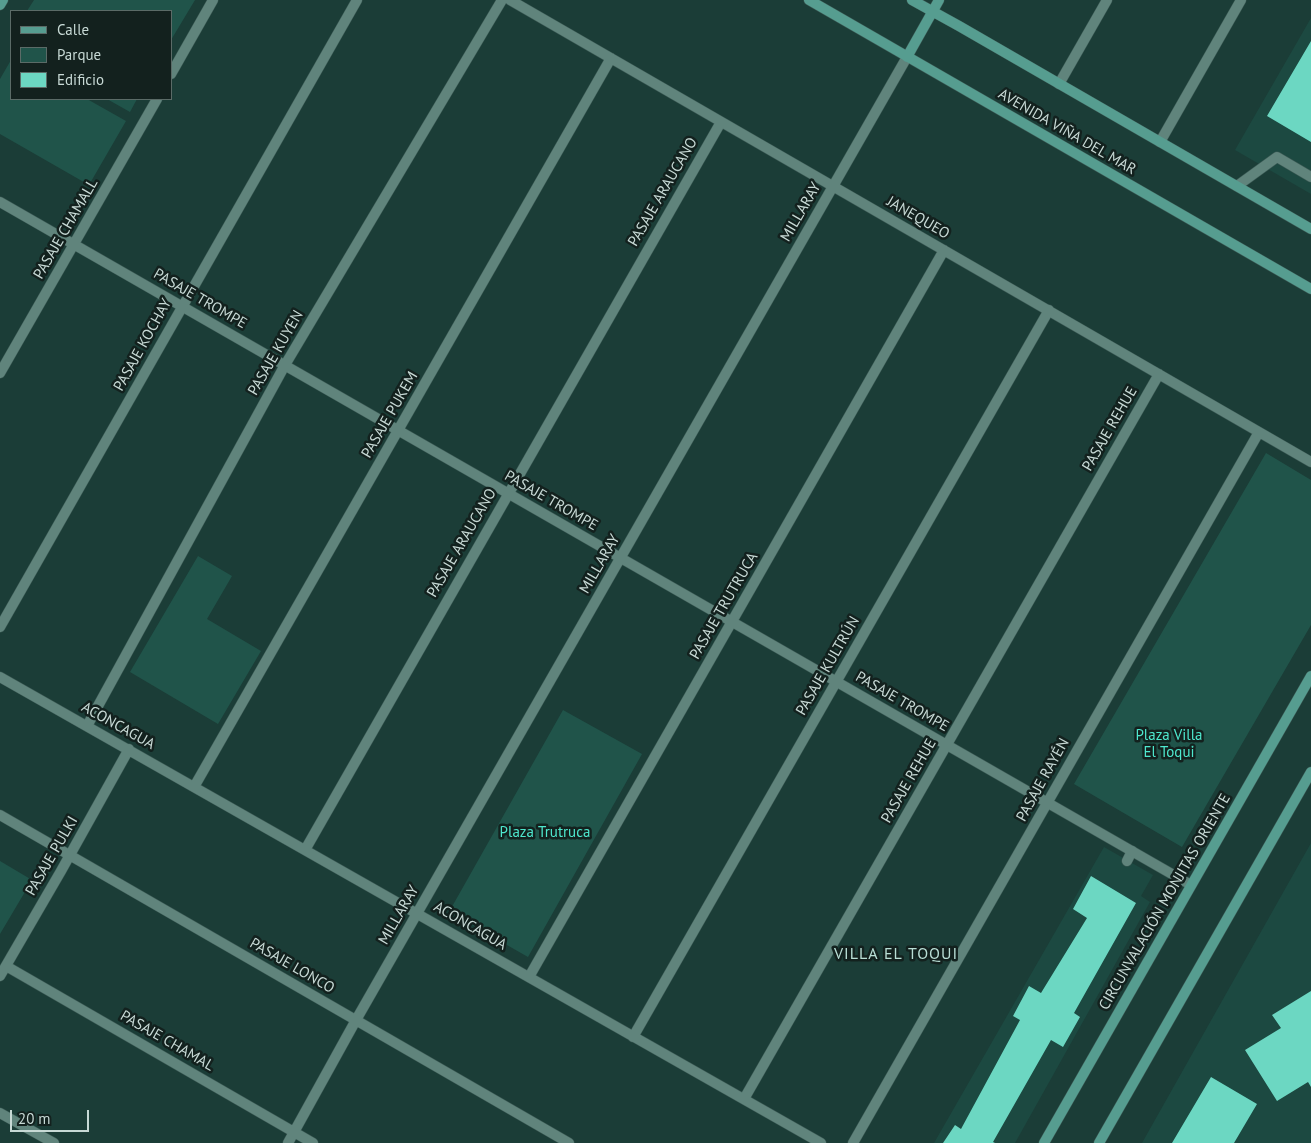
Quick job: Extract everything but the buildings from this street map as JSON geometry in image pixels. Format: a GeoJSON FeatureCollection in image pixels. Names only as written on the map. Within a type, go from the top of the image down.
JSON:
{"type":"FeatureCollection","features":[{"type":"Feature","properties":{"kind":"main road"},"geometry":{"type":"LineString","coordinates":[[0,5],[3,0]]}},
{"type":"Feature","properties":{"kind":"main road","name":"AVENIDA VIÑA DEL MAR"},"geometry":{"type":"LineString","coordinates":[[809,0],[1311,289]]}},
{"type":"Feature","properties":{"kind":"main road"},"geometry":{"type":"LineString","coordinates":[[912,0],[1311,228]]}},
{"type":"Feature","properties":{"kind":"main road","name":"MILLARAY"},"geometry":{"type":"LineString","coordinates":[[907,57],[940,0]]}},
{"type":"Feature","properties":{"kind":"main road","name":"CIRCUNVALACIÓN MONJITAS ORIENTE"},"geometry":{"type":"LineString","coordinates":[[1044,1143],[1311,676]]}},
{"type":"Feature","properties":{"kind":"main road"},"geometry":{"type":"LineString","coordinates":[[1099,1143],[1311,772]]}},
{"type":"Feature","properties":{"kind":"street"},"geometry":{"type":"LineString","coordinates":[[172,72],[213,0]]}},
{"type":"Feature","properties":{"kind":"street","name":"PASAJE KOCHAY"},"geometry":{"type":"LineString","coordinates":[[0,627],[357,0]]}},
{"type":"Feature","properties":{"kind":"street","name":"PASAJE KUYEN"},"geometry":{"type":"LineString","coordinates":[[87,726],[285,365],[502,0]]}},
{"type":"Feature","properties":{"kind":"street","name":"JANEQUEO"},"geometry":{"type":"LineString","coordinates":[[510,0],[1311,462]]}},
{"type":"Feature","properties":{"kind":"street"},"geometry":{"type":"LineString","coordinates":[[1059,84],[1107,0]]}},
{"type":"Feature","properties":{"kind":"street"},"geometry":{"type":"LineString","coordinates":[[1160,142],[1241,0]]}},
{"type":"Feature","properties":{"kind":"street","name":"MILLARAY"},"geometry":{"type":"LineString","coordinates":[[288,1143],[356,1020],[907,57]]}},
{"type":"Feature","properties":{"kind":"street","name":"PASAJE PUKEM"},"geometry":{"type":"LineString","coordinates":[[194,787],[611,58]]}},
{"type":"Feature","properties":{"kind":"street","name":"PASAJE CHAMALL"},"geometry":{"type":"LineString","coordinates":[[0,373],[156,100]]}},
{"type":"Feature","properties":{"kind":"street","name":"PASAJE ARAUCANO"},"geometry":{"type":"LineString","coordinates":[[305,850],[721,122]]}},
{"type":"Feature","properties":{"kind":"street"},"geometry":{"type":"LineString","coordinates":[[1237,186],[1277,157],[1311,177]]}},
{"type":"Feature","properties":{"kind":"street","name":"PASAJE TROMPE"},"geometry":{"type":"LineString","coordinates":[[0,202],[1047,803],[1130,856],[1191,885]]}},
{"type":"Feature","properties":{"kind":"street","name":"PASAJE TRUTRUCA"},"geometry":{"type":"LineString","coordinates":[[529,977],[944,250]]}},
{"type":"Feature","properties":{"kind":"street","name":"PASAJE KULTRÚN"},"geometry":{"type":"LineString","coordinates":[[634,1036],[1049,310]]}},
{"type":"Feature","properties":{"kind":"street","name":"PASAJE REHUE"},"geometry":{"type":"LineString","coordinates":[[744,1099],[1159,374]]}},
{"type":"Feature","properties":{"kind":"street","name":"PASAJE RAYÉN"},"geometry":{"type":"LineString","coordinates":[[853,1143],[1259,432]]}},
{"type":"Feature","properties":{"kind":"street","name":"ACONCAGUA"},"geometry":{"type":"LineString","coordinates":[[0,677],[821,1143]]}},
{"type":"Feature","properties":{"kind":"street","name":"PASAJE PULKI"},"geometry":{"type":"LineString","coordinates":[[0,976],[129,750]]}},
{"type":"Feature","properties":{"kind":"street","name":"PASAJE LONCO"},"geometry":{"type":"LineString","coordinates":[[0,815],[569,1143]]}},
{"type":"Feature","properties":{"kind":"street","name":"PASAJE CHAMAL"},"geometry":{"type":"LineString","coordinates":[[6,966],[313,1143]]}},
{"type":"Feature","properties":{"kind":"street"},"geometry":{"type":"LineString","coordinates":[[0,1113],[54,1143]]}},
{"type":"Feature","properties":{"kind":"shaded area"},"geometry":{"type":"Polygon","coordinates":[[[1311,18],[1311,194],[1235,150],[1311,18]]]}},
{"type":"Feature","properties":{"kind":"shaded area"},"geometry":{"type":"Polygon","coordinates":[[[1311,843],[1311,1143],[1142,1143],[1311,843]]]}},
{"type":"Feature","properties":{"kind":"shaded area"},"geometry":{"type":"Polygon","coordinates":[[[1104,847],[1153,875],[1141,896],[1150,902],[1015,1143],[934,1143],[1104,847]]]}},
{"type":"Feature","properties":{"kind":"green space"},"geometry":{"type":"Polygon","coordinates":[[[34,0],[195,0],[172,38],[172,10],[28,10],[34,0]]]}},
{"type":"Feature","properties":{"kind":"green space"},"geometry":{"type":"Polygon","coordinates":[[[10,62],[10,100],[89,100],[126,121],[89,185],[0,134],[0,79],[10,62]]]}},
{"type":"Feature","properties":{"kind":"green space"},"geometry":{"type":"Polygon","coordinates":[[[109,100],[136,100],[130,112],[109,100]]]}},
{"type":"Feature","properties":{"kind":"green space","name":"Plaza Villa El Toqui"},"geometry":{"type":"Polygon","coordinates":[[[1266,453],[1311,480],[1311,625],[1182,847],[1074,784],[1266,453]]]}},
{"type":"Feature","properties":{"kind":"green space"},"geometry":{"type":"Polygon","coordinates":[[[198,556],[232,576],[207,619],[261,651],[218,724],[130,672],[198,556]]]}},
{"type":"Feature","properties":{"kind":"green space","name":"Plaza Trutruca"},"geometry":{"type":"Polygon","coordinates":[[[563,710],[642,754],[528,957],[449,912],[563,710]]]}},
{"type":"Feature","properties":{"kind":"green space"},"geometry":{"type":"Polygon","coordinates":[[[0,861],[32,880],[0,934],[0,861]]]}},
{"type":"Feature","properties":{"kind":"district","name":"VILLA EL TOQUI"},"geometry":{"type":"Point","coordinates":[896,954]}}]}
